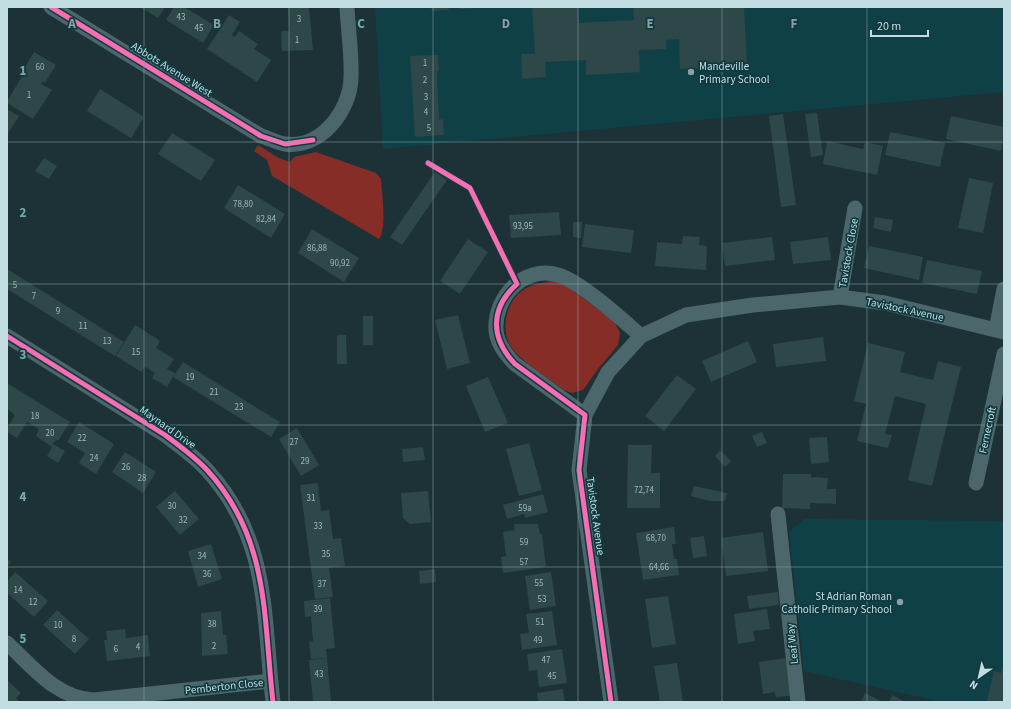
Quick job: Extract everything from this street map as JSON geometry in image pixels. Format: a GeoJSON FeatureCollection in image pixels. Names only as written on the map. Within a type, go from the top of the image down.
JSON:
{"type":"FeatureCollection","features":[{"type":"Feature","properties":{"kind":"street","name":"Abbots Avenue West"},"geometry":{"type":"LineString","coordinates":[[50,7],[262,136],[285,144],[314,140],[327,129],[340,114],[348,96],[351,78],[347,7]]}},
{"type":"Feature","properties":{"kind":"street","name":"Tavistock Close"},"geometry":{"type":"LineString","coordinates":[[840,297],[855,208]]}},
{"type":"Feature","properties":{"kind":"street"},"geometry":{"type":"LineString","coordinates":[[585,415],[515,364],[499,343],[496,330],[500,304],[508,292],[530,276],[547,273],[559,275],[574,283],[641,336]]}},
{"type":"Feature","properties":{"kind":"street"},"geometry":{"type":"LineString","coordinates":[[1000,331],[1004,289]]}},
{"type":"Feature","properties":{"kind":"street","name":"Tavistock Avenue"},"geometry":{"type":"LineString","coordinates":[[611,702],[579,470],[585,415],[608,372],[641,336],[686,315],[753,305],[840,297],[885,303],[1000,331]]}},
{"type":"Feature","properties":{"kind":"street","name":"Maynard Drive"},"geometry":{"type":"LineString","coordinates":[[7,336],[165,435],[189,453],[207,470],[224,491],[246,530],[256,558],[263,589],[273,702]]}},
{"type":"Feature","properties":{"kind":"street","name":"Fernecroft"},"geometry":{"type":"LineString","coordinates":[[976,483],[1004,354]]}},
{"type":"Feature","properties":{"kind":"street","name":"Leaf Way"},"geometry":{"type":"LineString","coordinates":[[778,514],[798,702]]}},
{"type":"Feature","properties":{"kind":"street","name":"Pemberton Close"},"geometry":{"type":"LineString","coordinates":[[7,643],[56,687],[66,694],[83,700],[270,681]]}},
{"type":"Feature","properties":{"kind":"shaded area","name":"Mandeville Primary School"},"geometry":{"type":"Polygon","coordinates":[[[375,7],[1004,7],[1004,92],[383,149],[375,7]]]}},
{"type":"Feature","properties":{"kind":"shaded area"},"geometry":{"type":"Polygon","coordinates":[[[258,145],[279,158],[290,162],[294,157],[316,152],[376,173],[381,179],[383,210],[383,227],[379,239],[272,176],[267,160],[254,151],[258,145]]]}},
{"type":"Feature","properties":{"kind":"shaded area"},"geometry":{"type":"Polygon","coordinates":[[[552,281],[564,284],[614,321],[620,333],[618,345],[583,390],[572,393],[564,390],[526,363],[510,345],[505,329],[508,311],[511,303],[517,296],[530,286],[552,281]]]}},
{"type":"Feature","properties":{"kind":"shaded area","name":"St Adrian Roman Catholic Primary School"},"geometry":{"type":"Polygon","coordinates":[[[804,519],[1004,521],[1004,702],[942,702],[804,671],[789,532],[804,519]]]}},
{"type":"Feature","properties":{"kind":"building"},"geometry":{"type":"Polygon","coordinates":[[[140,7],[165,7],[158,18],[140,7]]]}},
{"type":"Feature","properties":{"kind":"building"},"geometry":{"type":"Polygon","coordinates":[[[174,7],[184,7],[214,25],[203,43],[166,20],[174,7]]]}},
{"type":"Feature","properties":{"kind":"building"},"geometry":{"type":"Polygon","coordinates":[[[309,7],[313,50],[282,51],[281,31],[289,31],[288,8],[309,7]]]}},
{"type":"Feature","properties":{"kind":"building"},"geometry":{"type":"Polygon","coordinates":[[[431,7],[448,7],[449,10],[432,11],[431,7]]]}},
{"type":"Feature","properties":{"kind":"building"},"geometry":{"type":"Polygon","coordinates":[[[460,7],[477,7],[477,8],[460,9],[460,7]]]}},
{"type":"Feature","properties":{"kind":"building"},"geometry":{"type":"Polygon","coordinates":[[[532,7],[578,7],[579,23],[634,20],[633,7],[744,7],[747,66],[680,69],[679,39],[666,40],[666,49],[639,50],[640,72],[586,75],[586,60],[545,62],[546,77],[522,79],[521,54],[535,54],[532,7]]]}},
{"type":"Feature","properties":{"kind":"building"},"geometry":{"type":"Polygon","coordinates":[[[229,15],[240,22],[232,35],[235,37],[239,31],[258,44],[254,49],[271,60],[257,82],[207,49],[229,15]]]}},
{"type":"Feature","properties":{"kind":"building"},"geometry":{"type":"Polygon","coordinates":[[[34,52],[56,65],[45,83],[43,81],[41,84],[52,90],[33,119],[7,103],[7,101],[26,70],[24,69],[34,52]]]}},
{"type":"Feature","properties":{"kind":"building"},"geometry":{"type":"Polygon","coordinates":[[[438,55],[439,71],[437,71],[439,120],[443,119],[444,135],[415,137],[410,56],[438,55]]]}},
{"type":"Feature","properties":{"kind":"building"},"geometry":{"type":"Polygon","coordinates":[[[100,89],[144,117],[131,138],[87,111],[100,89]]]}},
{"type":"Feature","properties":{"kind":"building"},"geometry":{"type":"Polygon","coordinates":[[[7,109],[19,116],[7,135],[7,109]]]}},
{"type":"Feature","properties":{"kind":"building"},"geometry":{"type":"Polygon","coordinates":[[[817,113],[823,155],[811,157],[805,114],[817,113]]]}},
{"type":"Feature","properties":{"kind":"building"},"geometry":{"type":"Polygon","coordinates":[[[783,114],[796,205],[781,207],[769,116],[783,114]]]}},
{"type":"Feature","properties":{"kind":"building"},"geometry":{"type":"Polygon","coordinates":[[[951,116],[1004,127],[1001,151],[946,139],[951,116]]]}},
{"type":"Feature","properties":{"kind":"building"},"geometry":{"type":"Polygon","coordinates":[[[890,132],[945,143],[940,167],[885,155],[890,132]]]}},
{"type":"Feature","properties":{"kind":"building"},"geometry":{"type":"Polygon","coordinates":[[[172,133],[215,160],[201,181],[158,154],[172,133]]]}},
{"type":"Feature","properties":{"kind":"building"},"geometry":{"type":"Polygon","coordinates":[[[827,141],[863,149],[865,142],[883,146],[877,175],[823,164],[827,141]]]}},
{"type":"Feature","properties":{"kind":"building"},"geometry":{"type":"Polygon","coordinates":[[[44,158],[57,166],[49,179],[35,171],[44,158]]]}},
{"type":"Feature","properties":{"kind":"building"},"geometry":{"type":"Polygon","coordinates":[[[435,172],[447,180],[402,245],[390,237],[435,172]]]}},
{"type":"Feature","properties":{"kind":"building"},"geometry":{"type":"Polygon","coordinates":[[[969,178],[993,183],[983,233],[958,228],[969,178]]]}},
{"type":"Feature","properties":{"kind":"building"},"geometry":{"type":"Polygon","coordinates":[[[238,185],[285,214],[271,238],[224,208],[238,185]]]}},
{"type":"Feature","properties":{"kind":"building"},"geometry":{"type":"Polygon","coordinates":[[[559,212],[561,235],[511,238],[509,215],[559,212]]]}},
{"type":"Feature","properties":{"kind":"building"},"geometry":{"type":"Polygon","coordinates":[[[875,217],[893,220],[891,232],[873,228],[875,217]]]}},
{"type":"Feature","properties":{"kind":"building"},"geometry":{"type":"Polygon","coordinates":[[[573,222],[582,222],[581,238],[573,237],[573,222]]]}},
{"type":"Feature","properties":{"kind":"building"},"geometry":{"type":"Polygon","coordinates":[[[585,224],[634,230],[631,253],[582,247],[585,224]]]}},
{"type":"Feature","properties":{"kind":"building"},"geometry":{"type":"Polygon","coordinates":[[[312,229],[359,258],[344,282],[298,253],[312,229]]]}},
{"type":"Feature","properties":{"kind":"building"},"geometry":{"type":"Polygon","coordinates":[[[683,236],[700,237],[699,245],[707,246],[706,270],[655,266],[657,242],[682,244],[683,236]]]}},
{"type":"Feature","properties":{"kind":"building"},"geometry":{"type":"Polygon","coordinates":[[[772,237],[775,260],[725,266],[722,243],[772,237]]]}},
{"type":"Feature","properties":{"kind":"building"},"geometry":{"type":"Polygon","coordinates":[[[828,237],[831,260],[793,264],[790,242],[828,237]]]}},
{"type":"Feature","properties":{"kind":"building"},"geometry":{"type":"Polygon","coordinates":[[[468,239],[488,252],[460,294],[440,281],[468,239]]]}},
{"type":"Feature","properties":{"kind":"building"},"geometry":{"type":"Polygon","coordinates":[[[869,246],[923,257],[919,280],[864,268],[869,246]]]}},
{"type":"Feature","properties":{"kind":"building"},"geometry":{"type":"Polygon","coordinates":[[[927,260],[982,271],[977,294],[922,283],[927,260]]]}},
{"type":"Feature","properties":{"kind":"building"},"geometry":{"type":"Polygon","coordinates":[[[7,269],[124,342],[115,356],[7,289],[7,269]]]}},
{"type":"Feature","properties":{"kind":"building"},"geometry":{"type":"Polygon","coordinates":[[[458,315],[470,363],[447,369],[435,320],[458,315]]]}},
{"type":"Feature","properties":{"kind":"building"},"geometry":{"type":"Polygon","coordinates":[[[363,316],[373,316],[373,345],[363,345],[363,316]]]}},
{"type":"Feature","properties":{"kind":"building"},"geometry":{"type":"Polygon","coordinates":[[[135,325],[160,341],[156,348],[174,359],[167,369],[175,373],[167,387],[152,378],[155,373],[145,367],[141,372],[116,356],[135,325]]]}},
{"type":"Feature","properties":{"kind":"building"},"geometry":{"type":"Polygon","coordinates":[[[337,335],[346,335],[347,364],[337,364],[337,335]]]}},
{"type":"Feature","properties":{"kind":"building"},"geometry":{"type":"Polygon","coordinates":[[[823,337],[826,361],[776,367],[773,344],[823,337]]]}},
{"type":"Feature","properties":{"kind":"building"},"geometry":{"type":"Polygon","coordinates":[[[748,341],[757,362],[711,382],[702,361],[748,341]]]}},
{"type":"Feature","properties":{"kind":"building"},"geometry":{"type":"Polygon","coordinates":[[[868,343],[905,352],[900,372],[933,380],[938,361],[961,367],[932,486],[908,480],[926,404],[895,396],[885,434],[892,435],[888,448],[857,441],[866,404],[854,401],[868,343]]]}},
{"type":"Feature","properties":{"kind":"building"},"geometry":{"type":"Polygon","coordinates":[[[183,362],[280,422],[271,437],[173,377],[183,362]]]}},
{"type":"Feature","properties":{"kind":"building"},"geometry":{"type":"Polygon","coordinates":[[[677,375],[696,389],[664,431],[645,416],[677,375]]]}},
{"type":"Feature","properties":{"kind":"building"},"geometry":{"type":"Polygon","coordinates":[[[488,377],[508,423],[485,432],[466,386],[488,377]]]}},
{"type":"Feature","properties":{"kind":"building"},"geometry":{"type":"Polygon","coordinates":[[[7,383],[70,422],[58,441],[56,440],[53,444],[65,451],[58,463],[47,456],[52,447],[36,436],[39,429],[27,422],[17,438],[7,432],[7,428],[15,415],[7,409],[7,383]]]}},
{"type":"Feature","properties":{"kind":"building"},"geometry":{"type":"Polygon","coordinates":[[[79,422],[114,444],[96,474],[79,463],[85,453],[67,442],[79,422]]]}},
{"type":"Feature","properties":{"kind":"building"},"geometry":{"type":"Polygon","coordinates":[[[297,428],[319,465],[301,476],[279,439],[297,428]]]}},
{"type":"Feature","properties":{"kind":"building"},"geometry":{"type":"Polygon","coordinates":[[[762,432],[767,443],[757,447],[752,436],[762,432]]]}},
{"type":"Feature","properties":{"kind":"building"},"geometry":{"type":"Polygon","coordinates":[[[827,437],[829,462],[811,464],[809,438],[827,437]]]}},
{"type":"Feature","properties":{"kind":"building"},"geometry":{"type":"Polygon","coordinates":[[[529,443],[542,490],[519,496],[506,449],[529,443]]]}},
{"type":"Feature","properties":{"kind":"building"},"geometry":{"type":"Polygon","coordinates":[[[628,445],[652,445],[651,473],[660,473],[660,508],[627,508],[628,445]]]}},
{"type":"Feature","properties":{"kind":"building"},"geometry":{"type":"Polygon","coordinates":[[[423,447],[425,460],[403,462],[402,449],[423,447]]]}},
{"type":"Feature","properties":{"kind":"building"},"geometry":{"type":"Polygon","coordinates":[[[720,450],[731,461],[725,467],[715,456],[720,450]]]}},
{"type":"Feature","properties":{"kind":"building"},"geometry":{"type":"Polygon","coordinates":[[[125,452],[156,472],[143,493],[112,472],[125,452]]]}},
{"type":"Feature","properties":{"kind":"building"},"geometry":{"type":"Polygon","coordinates":[[[783,474],[811,474],[811,477],[828,478],[827,489],[836,489],[836,504],[810,503],[810,509],[782,508],[783,474]]]}},
{"type":"Feature","properties":{"kind":"building"},"geometry":{"type":"Polygon","coordinates":[[[318,483],[321,511],[329,510],[333,539],[341,538],[345,566],[329,568],[333,597],[315,599],[300,485],[318,483]]]}},
{"type":"Feature","properties":{"kind":"building"},"geometry":{"type":"Polygon","coordinates":[[[694,486],[727,493],[725,501],[710,501],[691,496],[694,486]]]}},
{"type":"Feature","properties":{"kind":"building"},"geometry":{"type":"Polygon","coordinates":[[[175,491],[199,519],[180,535],[156,507],[175,491]]]}},
{"type":"Feature","properties":{"kind":"building"},"geometry":{"type":"Polygon","coordinates":[[[428,491],[431,522],[410,524],[403,518],[401,493],[428,491]]]}},
{"type":"Feature","properties":{"kind":"building"},"geometry":{"type":"Polygon","coordinates":[[[543,494],[548,512],[525,518],[524,514],[507,519],[503,505],[543,494]]]}},
{"type":"Feature","properties":{"kind":"building"},"geometry":{"type":"Polygon","coordinates":[[[514,524],[538,524],[540,534],[542,534],[546,567],[503,573],[501,557],[506,556],[503,532],[515,530],[514,524]]]}},
{"type":"Feature","properties":{"kind":"building"},"geometry":{"type":"Polygon","coordinates":[[[674,527],[676,544],[672,544],[674,559],[677,559],[679,575],[643,580],[636,533],[674,527]]]}},
{"type":"Feature","properties":{"kind":"building"},"geometry":{"type":"Polygon","coordinates":[[[763,532],[768,571],[726,576],[721,538],[763,532]]]}},
{"type":"Feature","properties":{"kind":"building"},"geometry":{"type":"Polygon","coordinates":[[[704,536],[707,556],[693,558],[690,538],[704,536]]]}},
{"type":"Feature","properties":{"kind":"building"},"geometry":{"type":"Polygon","coordinates":[[[211,544],[222,579],[198,587],[188,551],[211,544]]]}},
{"type":"Feature","properties":{"kind":"building"},"geometry":{"type":"Polygon","coordinates":[[[7,558],[11,562],[7,567],[7,558]]]}},
{"type":"Feature","properties":{"kind":"building"},"geometry":{"type":"Polygon","coordinates":[[[435,569],[436,582],[420,584],[419,571],[435,569]]]}},
{"type":"Feature","properties":{"kind":"building"},"geometry":{"type":"Polygon","coordinates":[[[15,572],[48,601],[34,617],[7,593],[7,582],[15,572]]]}},
{"type":"Feature","properties":{"kind":"building"},"geometry":{"type":"Polygon","coordinates":[[[551,572],[556,606],[530,610],[525,576],[551,572]]]}},
{"type":"Feature","properties":{"kind":"building"},"geometry":{"type":"Polygon","coordinates":[[[778,592],[779,605],[749,609],[747,596],[778,592]]]}},
{"type":"Feature","properties":{"kind":"building"},"geometry":{"type":"Polygon","coordinates":[[[668,596],[676,644],[652,648],[645,599],[668,596]]]}},
{"type":"Feature","properties":{"kind":"building"},"geometry":{"type":"Polygon","coordinates":[[[330,598],[335,648],[326,649],[327,658],[311,659],[309,642],[313,641],[311,616],[305,617],[304,601],[330,598]]]}},
{"type":"Feature","properties":{"kind":"building"},"geometry":{"type":"Polygon","coordinates":[[[767,609],[770,629],[753,631],[755,641],[738,644],[734,614],[767,609]]]}},
{"type":"Feature","properties":{"kind":"building"},"geometry":{"type":"Polygon","coordinates":[[[57,610],[89,639],[75,654],[43,625],[57,610]]]}},
{"type":"Feature","properties":{"kind":"building"},"geometry":{"type":"Polygon","coordinates":[[[221,611],[223,635],[226,635],[228,654],[202,656],[201,613],[221,611]]]}},
{"type":"Feature","properties":{"kind":"building"},"geometry":{"type":"Polygon","coordinates":[[[552,611],[557,645],[522,650],[520,634],[529,633],[526,614],[552,611]]]}},
{"type":"Feature","properties":{"kind":"building"},"geometry":{"type":"Polygon","coordinates":[[[125,629],[126,638],[148,635],[150,656],[107,661],[104,640],[107,640],[106,631],[125,629]]]}},
{"type":"Feature","properties":{"kind":"building"},"geometry":{"type":"Polygon","coordinates":[[[562,649],[567,683],[539,687],[537,670],[529,671],[527,654],[562,649]]]}},
{"type":"Feature","properties":{"kind":"building"},"geometry":{"type":"Polygon","coordinates":[[[327,658],[331,702],[313,702],[309,660],[327,658]]]}},
{"type":"Feature","properties":{"kind":"building"},"geometry":{"type":"Polygon","coordinates":[[[786,658],[791,696],[776,697],[775,692],[763,694],[759,662],[786,658]]]}},
{"type":"Feature","properties":{"kind":"building"},"geometry":{"type":"Polygon","coordinates":[[[1004,662],[1004,702],[987,701],[994,671],[1001,673],[1004,662]]]}},
{"type":"Feature","properties":{"kind":"building"},"geometry":{"type":"Polygon","coordinates":[[[677,663],[683,702],[660,702],[654,666],[677,663]]]}},
{"type":"Feature","properties":{"kind":"building"},"geometry":{"type":"Polygon","coordinates":[[[7,680],[21,693],[16,698],[20,702],[7,702],[7,680]]]}},
{"type":"Feature","properties":{"kind":"building"},"geometry":{"type":"Polygon","coordinates":[[[563,689],[565,702],[538,702],[537,693],[563,689]]]}},
{"type":"Feature","properties":{"kind":"building"},"geometry":{"type":"Polygon","coordinates":[[[865,693],[883,702],[861,702],[865,693]]]}},
{"type":"Feature","properties":{"kind":"building"},"geometry":{"type":"Polygon","coordinates":[[[892,695],[906,702],[889,702],[892,695]]]}},
{"type":"Feature","properties":{"kind":"cycle path"},"geometry":{"type":"LineString","coordinates":[[51,7],[261,136],[285,144],[313,140]]}},
{"type":"Feature","properties":{"kind":"cycle path"},"geometry":{"type":"LineString","coordinates":[[428,163],[470,188],[517,284],[508,293],[502,303],[496,323],[501,344],[507,354],[515,364],[585,415],[579,470],[611,702]]}},
{"type":"Feature","properties":{"kind":"cycle path"},"geometry":{"type":"LineString","coordinates":[[7,336],[165,435],[202,465],[228,496],[242,523],[253,551],[260,580],[273,702]]}},
{"type":"Feature","properties":{"kind":"place","name":"Mandeville Primary School"},"geometry":{"type":"Point","coordinates":[691,72]}},
{"type":"Feature","properties":{"kind":"place","name":"St Adrian Roman Catholic Primary School"},"geometry":{"type":"Point","coordinates":[900,602]}}]}
